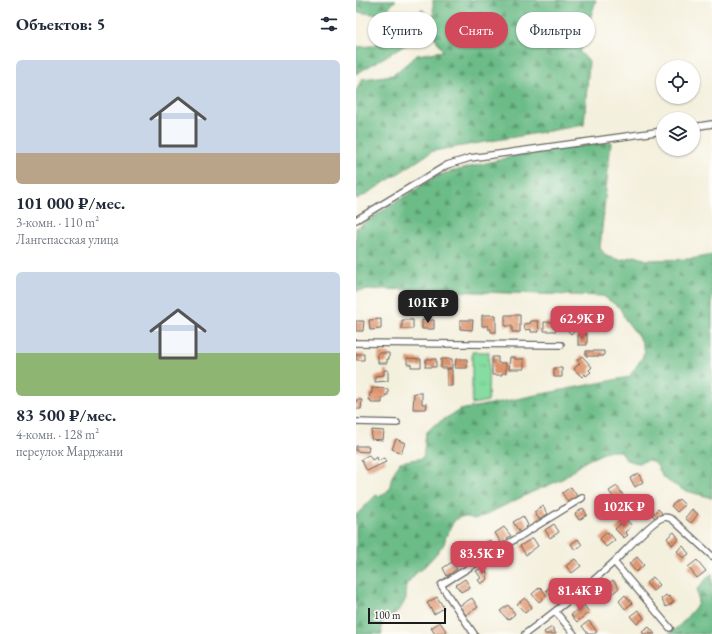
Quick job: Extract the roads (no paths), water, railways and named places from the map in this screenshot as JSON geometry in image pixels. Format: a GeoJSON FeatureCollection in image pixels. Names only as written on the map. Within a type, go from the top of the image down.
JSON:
{"type":"FeatureCollection","features":[{"type":"Feature","properties":{"kind":"street"},"geometry":{"type":"LineString","coordinates":[[700,126],[712,124]]}},
{"type":"Feature","properties":{"kind":"street"},"geometry":{"type":"LineString","coordinates":[[356,220],[447,165],[470,158],[656,132]]}},
{"type":"Feature","properties":{"kind":"street"},"geometry":{"type":"LineString","coordinates":[[356,343],[561,345]]}},
{"type":"Feature","properties":{"kind":"street"},"geometry":{"type":"LineString","coordinates":[[356,422],[397,423]]}},
{"type":"Feature","properties":{"kind":"street"},"geometry":{"type":"LineString","coordinates":[[474,634],[441,585],[582,498]]}},
{"type":"Feature","properties":{"kind":"street"},"geometry":{"type":"LineString","coordinates":[[525,634],[556,611],[614,562],[658,520],[666,517],[674,520],[712,556]]}},
{"type":"Feature","properties":{"kind":"street"},"geometry":{"type":"LineString","coordinates":[[614,562],[670,628]]}},
{"type":"Feature","properties":{"kind":"street"},"geometry":{"type":"LineString","coordinates":[[556,611],[574,634]]}}]}
